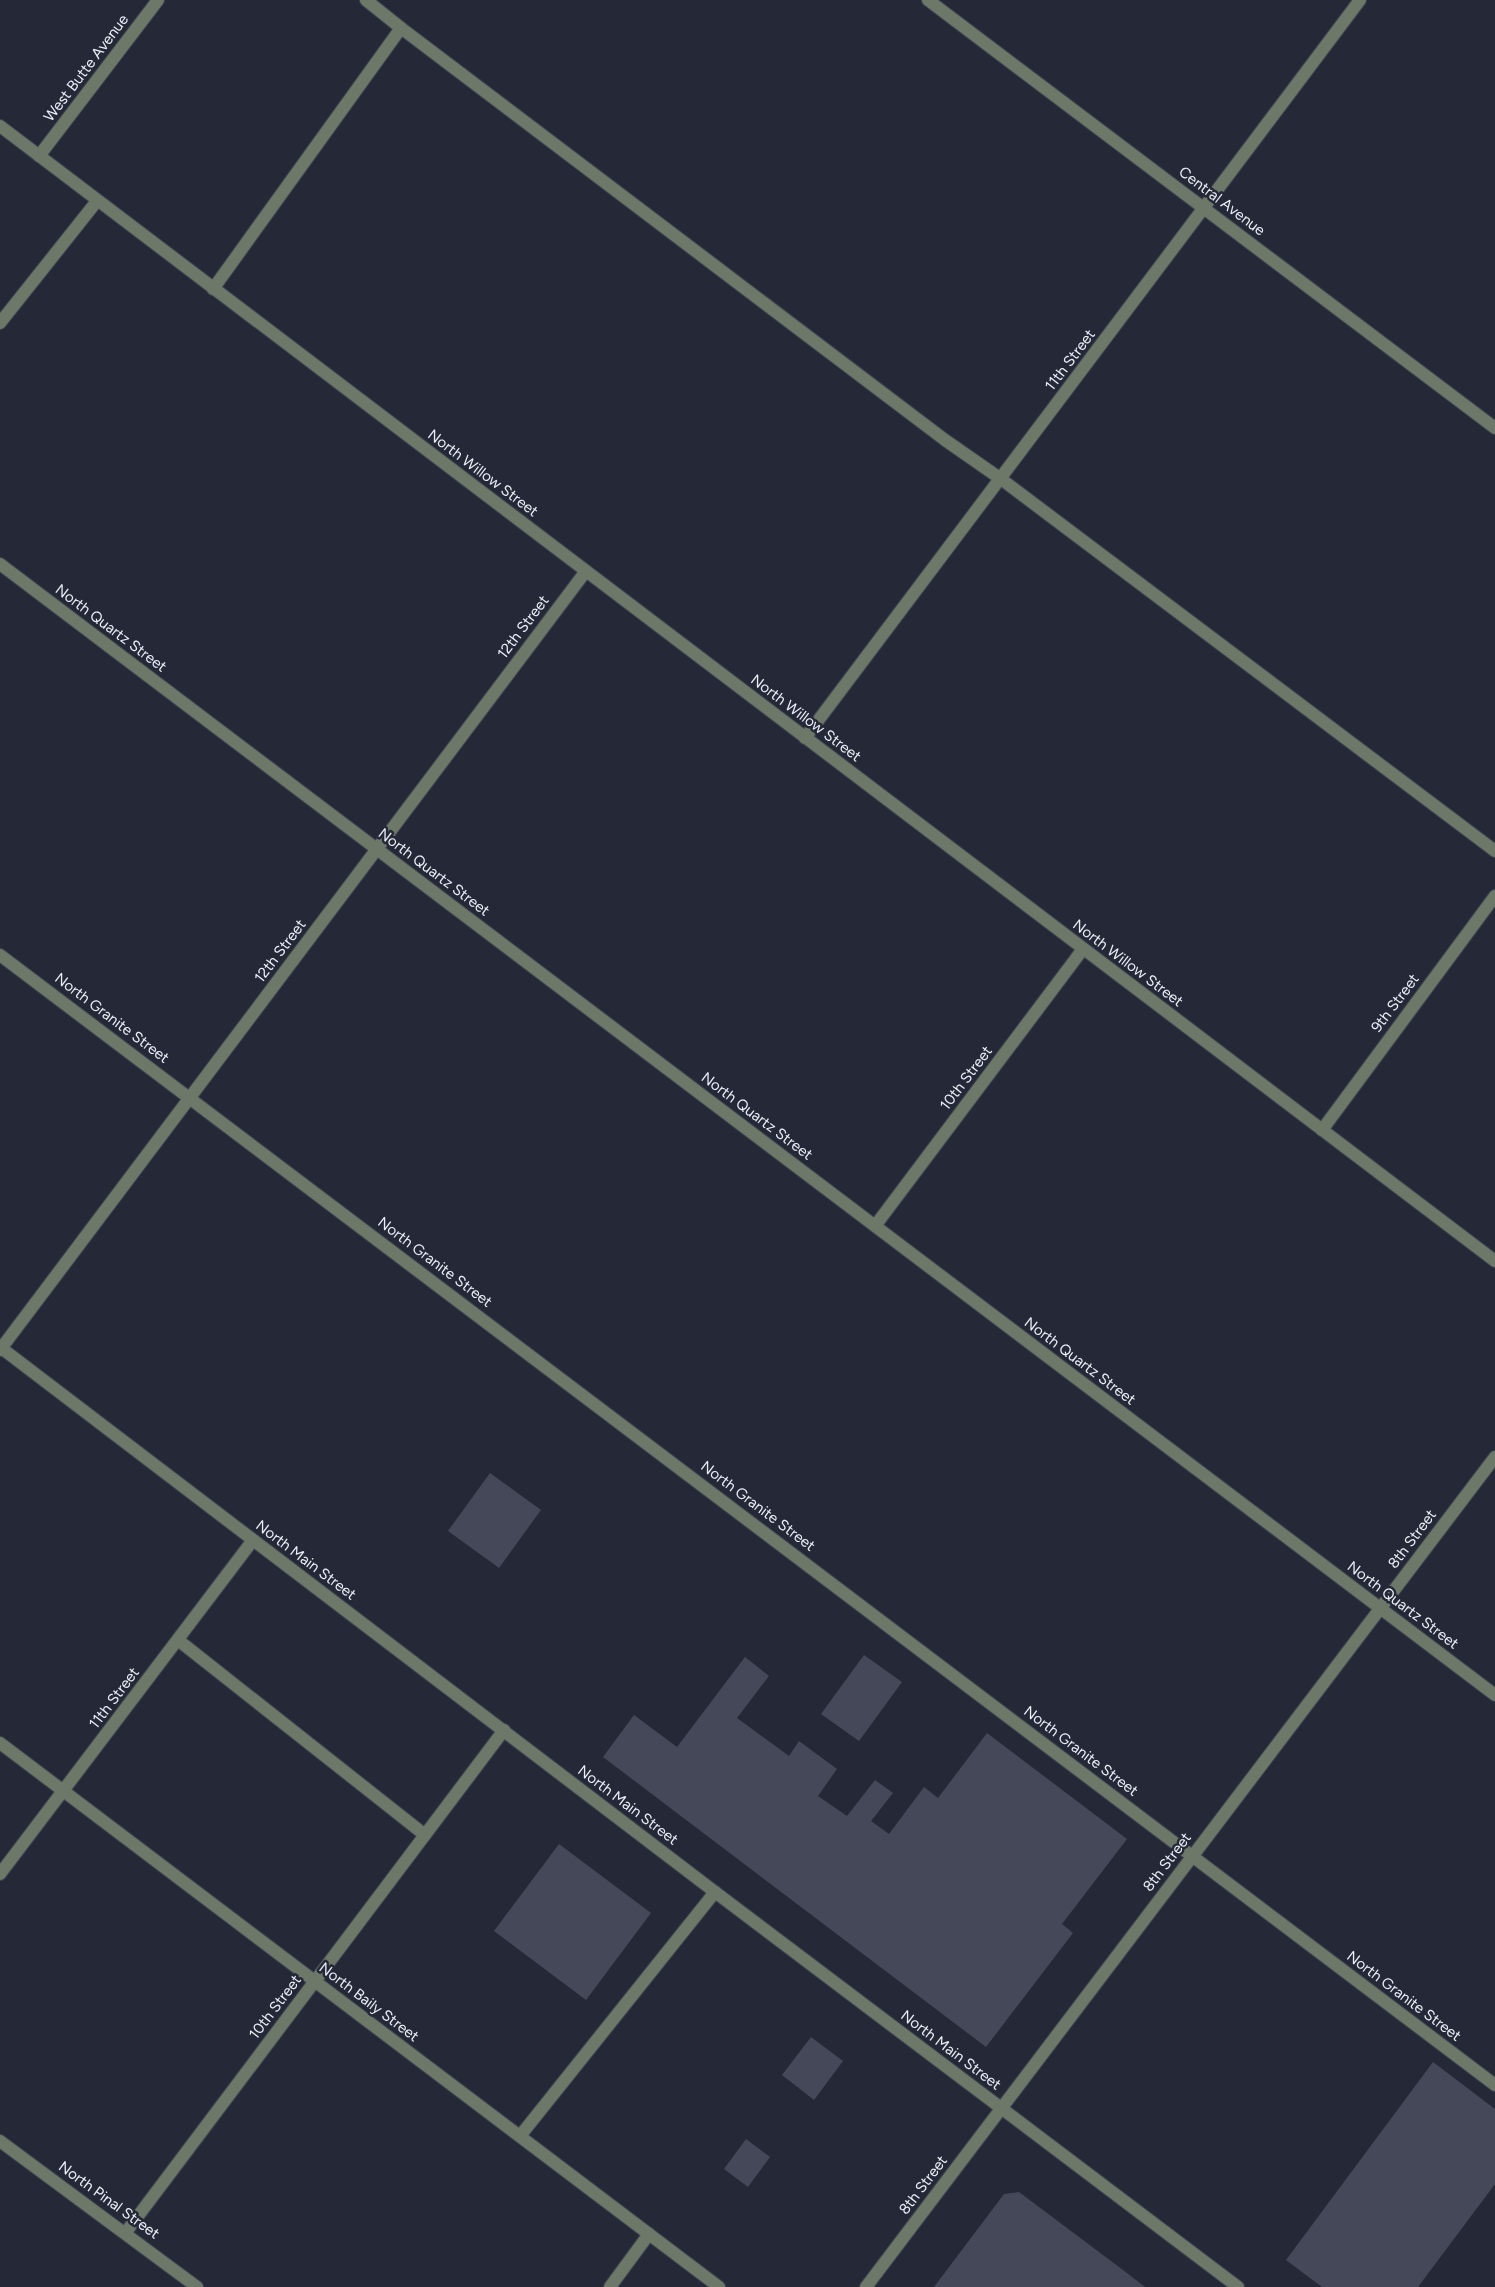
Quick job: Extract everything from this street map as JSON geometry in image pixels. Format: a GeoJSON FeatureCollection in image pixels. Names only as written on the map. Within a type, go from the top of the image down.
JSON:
{"type":"FeatureCollection","features":[{"type":"Feature","properties":{"kind":"street","name":"West Butte Avenue"},"geometry":{"type":"LineString","coordinates":[[39,156],[158,0]]}},
{"type":"Feature","properties":{"kind":"street"},"geometry":{"type":"LineString","coordinates":[[366,0],[945,440],[1001,479],[1495,851]]}},
{"type":"Feature","properties":{"kind":"street","name":"Central Avenue"},"geometry":{"type":"LineString","coordinates":[[928,0],[1495,428]]}},
{"type":"Feature","properties":{"kind":"street","name":"11th Street"},"geometry":{"type":"LineString","coordinates":[[805,738],[1360,0]]}},
{"type":"Feature","properties":{"kind":"street"},"geometry":{"type":"LineString","coordinates":[[213,289],[401,28]]}},
{"type":"Feature","properties":{"kind":"street","name":"North Willow Street"},"geometry":{"type":"LineString","coordinates":[[0,126],[1495,1261]]}},
{"type":"Feature","properties":{"kind":"street"},"geometry":{"type":"LineString","coordinates":[[0,324],[97,201]]}},
{"type":"Feature","properties":{"kind":"street","name":"North Quartz Street"},"geometry":{"type":"LineString","coordinates":[[0,564],[1495,1695]]}},
{"type":"Feature","properties":{"kind":"street","name":"12th Street"},"geometry":{"type":"LineString","coordinates":[[0,1348],[586,571]]}},
{"type":"Feature","properties":{"kind":"street","name":"9th Street"},"geometry":{"type":"LineString","coordinates":[[1322,1130],[1495,896]]}},
{"type":"Feature","properties":{"kind":"street","name":"10th Street"},"geometry":{"type":"LineString","coordinates":[[875,1226],[1083,949]]}},
{"type":"Feature","properties":{"kind":"street","name":"North Granite Street"},"geometry":{"type":"LineString","coordinates":[[0,955],[1495,2085]]}},
{"type":"Feature","properties":{"kind":"street","name":"North Main Street"},"geometry":{"type":"LineString","coordinates":[[0,1348],[1238,2287]]}},
{"type":"Feature","properties":{"kind":"street","name":"8th Street"},"geometry":{"type":"LineString","coordinates":[[866,2287],[1495,1457]]}},
{"type":"Feature","properties":{"kind":"street","name":"11th Street"},"geometry":{"type":"LineString","coordinates":[[0,1874],[253,1540]]}},
{"type":"Feature","properties":{"kind":"street"},"geometry":{"type":"LineString","coordinates":[[178,1640],[425,1835]]}},
{"type":"Feature","properties":{"kind":"street","name":"10th Street"},"geometry":{"type":"LineString","coordinates":[[126,2232],[504,1730]]}},
{"type":"Feature","properties":{"kind":"street","name":"North Baily Street"},"geometry":{"type":"LineString","coordinates":[[0,1743],[719,2287]]}},
{"type":"Feature","properties":{"kind":"street"},"geometry":{"type":"LineString","coordinates":[[520,2136],[715,1892]]}},
{"type":"Feature","properties":{"kind":"street","name":"North Pinal Street"},"geometry":{"type":"LineString","coordinates":[[0,2141],[126,2232],[197,2287]]}},
{"type":"Feature","properties":{"kind":"street"},"geometry":{"type":"LineString","coordinates":[[610,2287],[649,2234]]}},
{"type":"Feature","properties":{"kind":"building"},"geometry":{"type":"Polygon","coordinates":[[[490,1473],[541,1510],[499,1568],[448,1531],[490,1473]]]}},
{"type":"Feature","properties":{"kind":"building"},"geometry":{"type":"Polygon","coordinates":[[[864,1655],[902,1682],[859,1741],[821,1714],[864,1655]]]}},
{"type":"Feature","properties":{"kind":"building"},"geometry":{"type":"Polygon","coordinates":[[[745,1657],[769,1676],[737,1718],[789,1756],[799,1741],[837,1769],[818,1796],[847,1816],[875,1780],[893,1793],[871,1821],[889,1834],[924,1787],[938,1798],[987,1733],[1127,1839],[1062,1924],[1073,1933],[986,2047],[603,1757],[634,1715],[677,1747],[745,1657]]]}},
{"type":"Feature","properties":{"kind":"building"},"geometry":{"type":"Polygon","coordinates":[[[559,1844],[651,1913],[586,2000],[494,1931],[559,1844]]]}},
{"type":"Feature","properties":{"kind":"building"},"geometry":{"type":"Polygon","coordinates":[[[811,2037],[843,2061],[814,2100],[782,2075],[811,2037]]]}},
{"type":"Feature","properties":{"kind":"building"},"geometry":{"type":"Polygon","coordinates":[[[1433,2062],[1495,2109],[1495,2184],[1418,2287],[1322,2287],[1286,2260],[1433,2062]]]}},
{"type":"Feature","properties":{"kind":"building"},"geometry":{"type":"Polygon","coordinates":[[[746,2139],[770,2157],[748,2187],[724,2169],[746,2139]]]}},
{"type":"Feature","properties":{"kind":"building"},"geometry":{"type":"Polygon","coordinates":[[[1019,2192],[1145,2287],[934,2287],[1004,2194],[1019,2192]]]}}]}
